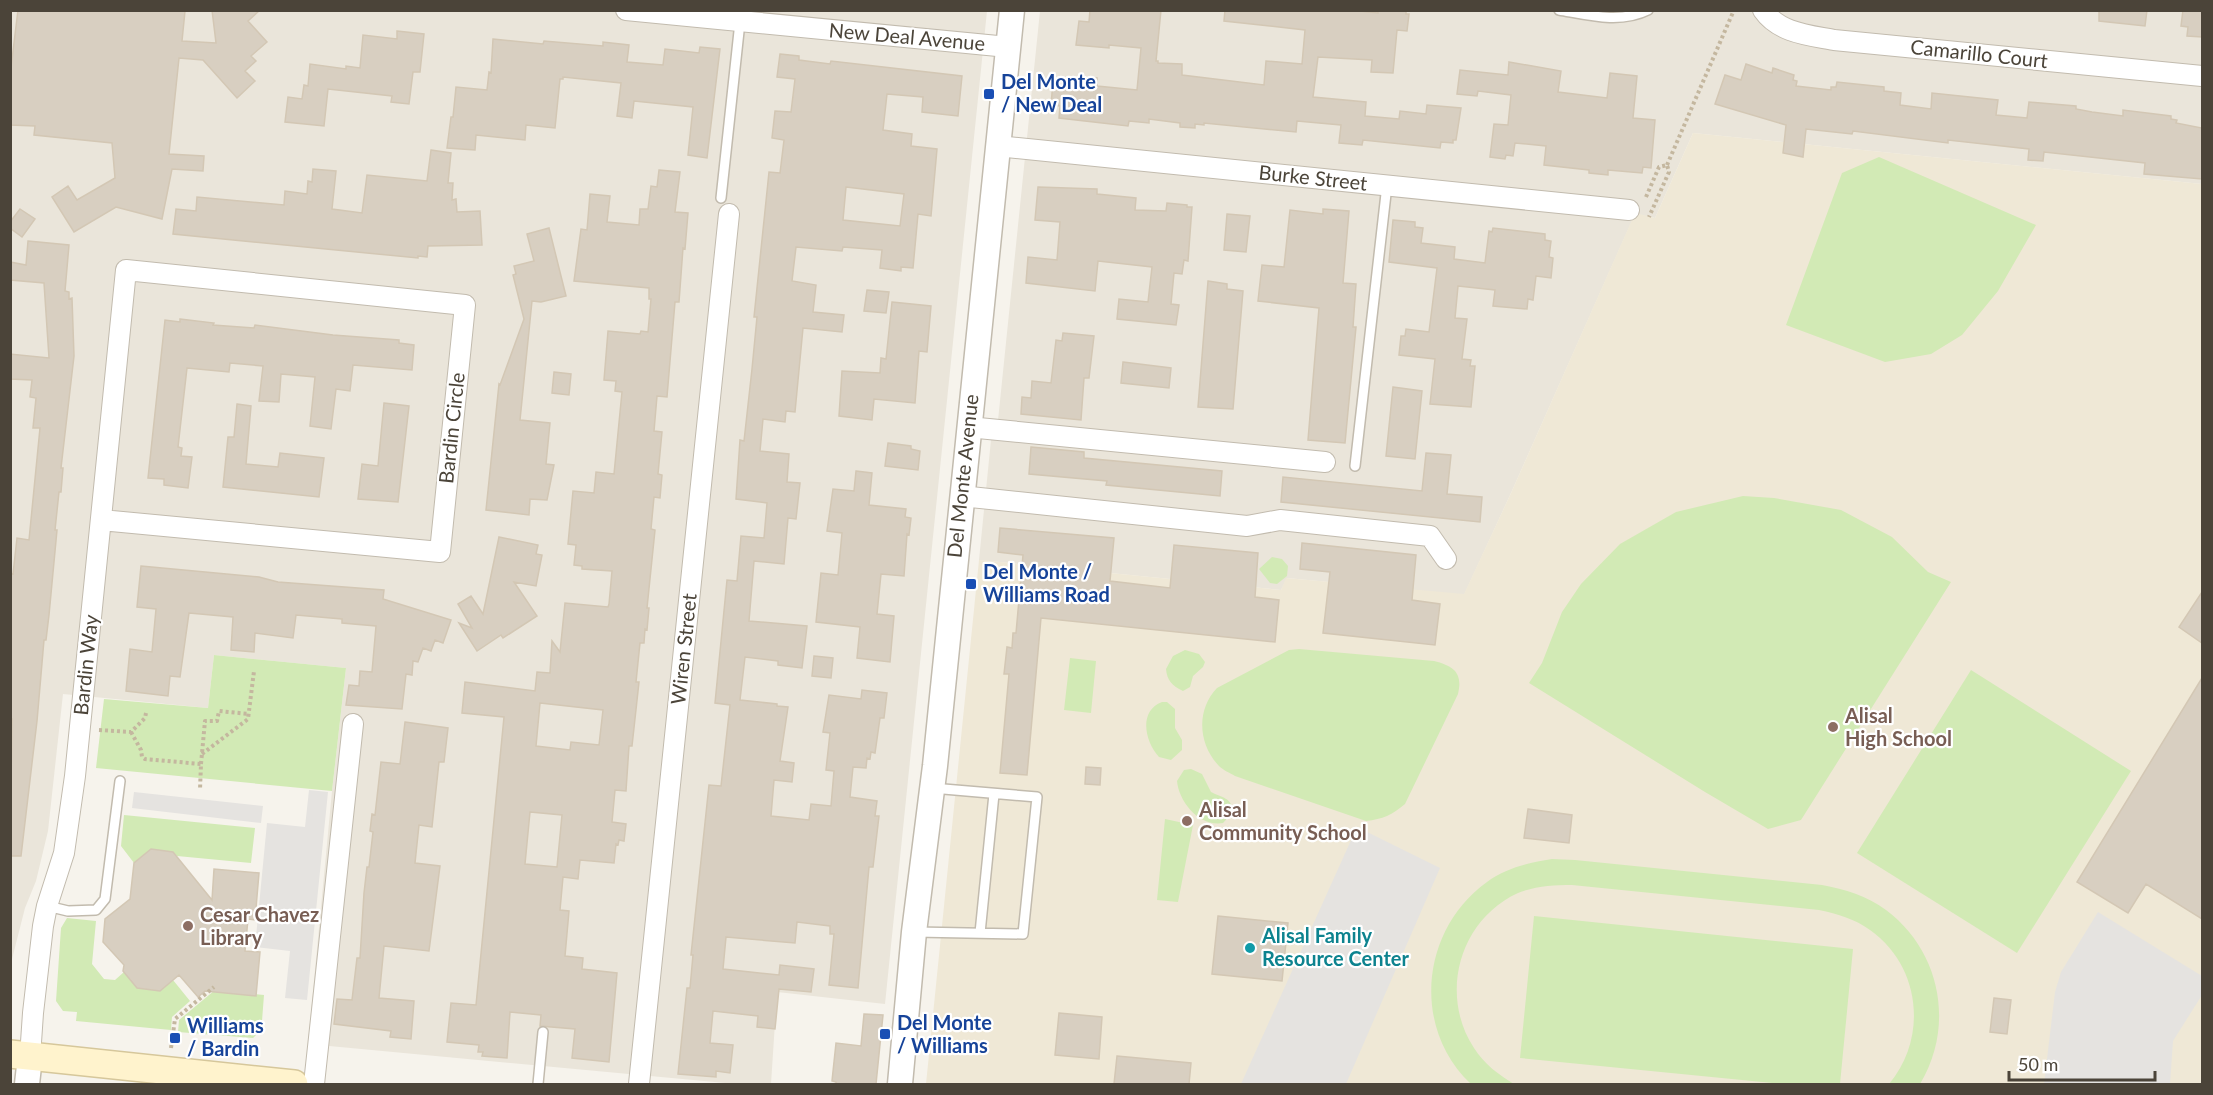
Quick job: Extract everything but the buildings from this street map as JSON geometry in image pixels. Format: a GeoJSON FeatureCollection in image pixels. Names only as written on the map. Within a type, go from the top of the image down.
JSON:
{"type":"FeatureCollection","features":[{"type":"Feature","properties":{"kind":"main road"},"geometry":{"type":"LineString","coordinates":[[20,1056],[294,1084]]}},
{"type":"Feature","properties":{"kind":"street","name":"New Deal Avenue"},"geometry":{"type":"LineString","coordinates":[[626,10],[1008,47]]}},
{"type":"Feature","properties":{"kind":"street","name":"Del Monte Avenue"},"geometry":{"type":"LineString","coordinates":[[900,1084],[914,932],[932,788],[1012,10]]}},
{"type":"Feature","properties":{"kind":"street","name":"Camarillo Court"},"geometry":{"type":"LineString","coordinates":[[1763,10],[1780,27],[1834,40],[2202,76]]}},
{"type":"Feature","properties":{"kind":"street","name":"Burke Street"},"geometry":{"type":"LineString","coordinates":[[998,146],[1629,210]]}},
{"type":"Feature","properties":{"kind":"street","name":"Wiren Street"},"geometry":{"type":"LineString","coordinates":[[639,1084],[725,206]]}},
{"type":"Feature","properties":{"kind":"street","name":"Bardin Circle"},"geometry":{"type":"LineString","coordinates":[[101,520],[440,552],[465,305],[126,270]]}},
{"type":"Feature","properties":{"kind":"street","name":"Bardin Way"},"geometry":{"type":"LineString","coordinates":[[20,1056],[33,1013],[47,906],[64,853],[80,728],[126,270]]}},
{"type":"Feature","properties":{"kind":"street"},"geometry":{"type":"LineString","coordinates":[[968,427],[1325,462]]}},
{"type":"Feature","properties":{"kind":"street"},"geometry":{"type":"LineString","coordinates":[[961,496],[1247,526],[1280,520],[1430,536],[1446,559]]}},
{"type":"Feature","properties":{"kind":"street"},"geometry":{"type":"LineString","coordinates":[[314,1084],[353,724]]}},
{"type":"Feature","properties":{"kind":"street"},"geometry":{"type":"LineString","coordinates":[[20,1056],[27,1084]]}},
{"type":"Feature","properties":{"kind":"lane"},"geometry":{"type":"LineString","coordinates":[[1559,10],[1619,18],[1633,17],[1648,10]]}},
{"type":"Feature","properties":{"kind":"lane"},"geometry":{"type":"LineString","coordinates":[[725,206],[740,22]]}},
{"type":"Feature","properties":{"kind":"lane"},"geometry":{"type":"LineString","coordinates":[[1355,466],[1387,185]]}},
{"type":"Feature","properties":{"kind":"lane"},"geometry":{"type":"LineString","coordinates":[[47,906],[68,911],[96,910],[105,899],[120,781]]}},
{"type":"Feature","properties":{"kind":"lane"},"geometry":{"type":"LineString","coordinates":[[914,932],[1023,933],[1037,797],[932,788]]}},
{"type":"Feature","properties":{"kind":"lane"},"geometry":{"type":"LineString","coordinates":[[980,933],[994,794]]}},
{"type":"Feature","properties":{"kind":"lane"},"geometry":{"type":"LineString","coordinates":[[538,1084],[543,1032]]}},
{"type":"Feature","properties":{"kind":"path"},"geometry":{"type":"LineString","coordinates":[[1648,217],[1668,172],[1666,165],[1734,10]]}},
{"type":"Feature","properties":{"kind":"path"},"geometry":{"type":"LineString","coordinates":[[1646,197],[1659,167],[1666,165]]}},
{"type":"Feature","properties":{"kind":"path"},"geometry":{"type":"LineString","coordinates":[[202,754],[248,719],[254,671]]}},
{"type":"Feature","properties":{"kind":"path"},"geometry":{"type":"LineString","coordinates":[[200,790],[205,721],[217,721],[219,711],[249,714]]}},
{"type":"Feature","properties":{"kind":"path"},"geometry":{"type":"LineString","coordinates":[[80,728],[131,732],[145,718],[146,713]]}},
{"type":"Feature","properties":{"kind":"path"},"geometry":{"type":"LineString","coordinates":[[131,732],[145,759],[201,764]]}},
{"type":"Feature","properties":{"kind":"path"},"geometry":{"type":"LineString","coordinates":[[168,1072],[175,1019],[214,987]]}},
{"type":"Feature","properties":{"kind":"path"},"geometry":{"type":"LineString","coordinates":[[930,1044],[970,1048]]}},
{"type":"Feature","properties":{"kind":"shaded area"},"geometry":{"type":"Polygon","coordinates":[[[11,11],[987,11],[885,1004],[777,992],[771,1084],[736,1084],[308,1044],[346,668],[214,655],[208,708],[63,694],[48,831],[36,881],[25,908],[11,963],[11,11]]]}},
{"type":"Feature","properties":{"kind":"shaded area"},"geometry":{"type":"Polygon","coordinates":[[[1040,11],[2202,11],[2202,184],[1693,133],[1655,218],[1635,214],[1464,595],[1287,578],[1281,590],[979,560],[991,440],[996,440],[1040,11]]]}},
{"type":"Feature","properties":{"kind":"shaded area","name":"Alisal High School"},"geometry":{"type":"Polygon","coordinates":[[[1693,133],[2202,184],[2202,1084],[926,1084],[979,560],[1281,590],[1286,578],[1464,594],[1635,213],[1655,218],[1693,133]]]}},
{"type":"Feature","properties":{"kind":"shaded area"},"geometry":{"type":"Polygon","coordinates":[[[309,790],[328,792],[307,1000],[285,998],[290,951],[255,947],[267,823],[305,827],[309,790]]]}},
{"type":"Feature","properties":{"kind":"shaded area"},"geometry":{"type":"Polygon","coordinates":[[[134,792],[263,806],[261,823],[132,808],[134,792]]]}},
{"type":"Feature","properties":{"kind":"shaded area"},"geometry":{"type":"Polygon","coordinates":[[[1357,827],[1440,868],[1346,1084],[1241,1084],[1357,827]]]}},
{"type":"Feature","properties":{"kind":"shaded area"},"geometry":{"type":"Polygon","coordinates":[[[2098,912],[2202,976],[2202,995],[2173,1041],[2170,1084],[2044,1084],[2055,992],[2061,972],[2098,912]]]}},
{"type":"Feature","properties":{"kind":"green space"},"geometry":{"type":"Polygon","coordinates":[[[1879,157],[2036,225],[1998,291],[1962,335],[1931,354],[1885,362],[1786,325],[1842,173],[1879,157]]]}},
{"type":"Feature","properties":{"kind":"green space"},"geometry":{"type":"Polygon","coordinates":[[[1743,496],[1774,498],[1841,510],[1892,537],[1928,572],[1951,582],[1801,820],[1768,829],[1529,683],[1542,663],[1562,612],[1581,584],[1620,544],[1676,512],[1743,496]]]}},
{"type":"Feature","properties":{"kind":"green space"},"geometry":{"type":"Polygon","coordinates":[[[1272,557],[1282,559],[1288,566],[1287,576],[1277,584],[1270,583],[1259,569],[1272,557]]]}},
{"type":"Feature","properties":{"kind":"green space"},"geometry":{"type":"Polygon","coordinates":[[[1185,650],[1199,654],[1205,662],[1193,676],[1190,687],[1183,691],[1171,682],[1166,669],[1173,656],[1185,650]]]}},
{"type":"Feature","properties":{"kind":"green space"},"geometry":{"type":"Polygon","coordinates":[[[1289,650],[1434,661],[1452,668],[1458,676],[1458,694],[1405,804],[1391,814],[1366,821],[1235,776],[1221,767],[1212,757],[1207,748],[1202,727],[1206,706],[1217,688],[1289,650]]]}},
{"type":"Feature","properties":{"kind":"green space"},"geometry":{"type":"Polygon","coordinates":[[[214,655],[346,668],[332,791],[96,768],[104,699],[208,708],[214,655]]]}},
{"type":"Feature","properties":{"kind":"green space"},"geometry":{"type":"Polygon","coordinates":[[[1070,658],[1096,661],[1091,713],[1064,710],[1070,658]]]}},
{"type":"Feature","properties":{"kind":"green space"},"geometry":{"type":"Polygon","coordinates":[[[1971,670],[2131,771],[2017,953],[1857,853],[1971,670]]]}},
{"type":"Feature","properties":{"kind":"green space"},"geometry":{"type":"Polygon","coordinates":[[[1162,702],[1167,702],[1175,709],[1175,728],[1182,740],[1182,750],[1171,760],[1159,757],[1147,735],[1149,712],[1162,702]]]}},
{"type":"Feature","properties":{"kind":"green space"},"geometry":{"type":"Polygon","coordinates":[[[1191,769],[1202,774],[1211,792],[1231,803],[1233,812],[1223,823],[1206,821],[1198,817],[1186,805],[1177,781],[1184,770],[1191,769]]]}},
{"type":"Feature","properties":{"kind":"green space"},"geometry":{"type":"Polygon","coordinates":[[[124,815],[255,828],[251,863],[177,856],[173,852],[151,849],[134,863],[121,846],[124,815]]]}},
{"type":"Feature","properties":{"kind":"green space"},"geometry":{"type":"Polygon","coordinates":[[[1165,819],[1193,825],[1178,902],[1157,900],[1165,819]]]}},
{"type":"Feature","properties":{"kind":"green space"},"geometry":{"type":"Polygon","coordinates":[[[1552,859],[1822,885],[1856,894],[1879,905],[1905,927],[1919,946],[1930,968],[1937,991],[1939,1014],[1937,1038],[1931,1062],[1920,1084],[1889,1084],[1910,1046],[1914,1025],[1913,1003],[1909,982],[1900,963],[1887,945],[1864,926],[1846,917],[1819,910],[1572,885],[1545,886],[1518,893],[1498,905],[1481,921],[1469,940],[1461,961],[1457,983],[1458,1005],[1463,1027],[1482,1059],[1514,1084],[1471,1084],[1452,1061],[1439,1035],[1432,1008],[1432,980],[1437,952],[1448,926],[1465,902],[1487,882],[1518,867],[1552,859]]]}},
{"type":"Feature","properties":{"kind":"green space"},"geometry":{"type":"Polygon","coordinates":[[[1534,916],[1853,949],[1840,1084],[1782,1084],[1520,1058],[1534,916]]]}},
{"type":"Feature","properties":{"kind":"green space"},"geometry":{"type":"Polygon","coordinates":[[[67,918],[96,921],[92,964],[104,979],[115,980],[124,972],[137,988],[160,991],[173,980],[190,1001],[172,1017],[171,1030],[76,1021],[77,1012],[63,1011],[56,1001],[61,928],[67,918]]]}},
{"type":"Feature","properties":{"kind":"green space"},"geometry":{"type":"Polygon","coordinates":[[[215,990],[264,995],[261,1034],[253,1038],[178,1032],[179,1020],[215,990]]]}},
{"type":"Feature","properties":{"kind":"place","name":"Del Monte / New Deal"},"geometry":{"type":"Point","coordinates":[989,94]}},
{"type":"Feature","properties":{"kind":"place","name":"Del Monte / Williams Road"},"geometry":{"type":"Point","coordinates":[971,584]}},
{"type":"Feature","properties":{"kind":"place","name":"Alisal High School"},"geometry":{"type":"Point","coordinates":[1833,727]}},
{"type":"Feature","properties":{"kind":"place","name":"Alisal Community School"},"geometry":{"type":"Point","coordinates":[1187,821]}},
{"type":"Feature","properties":{"kind":"place","name":"Cesar Chavez Library"},"geometry":{"type":"Point","coordinates":[188,926]}},
{"type":"Feature","properties":{"kind":"place","name":"Alisal Family Resource Center"},"geometry":{"type":"Point","coordinates":[1250,948]}},
{"type":"Feature","properties":{"kind":"place","name":"Del Monte / Williams"},"geometry":{"type":"Point","coordinates":[885,1034]}},
{"type":"Feature","properties":{"kind":"place","name":"Williams / Bardin"},"geometry":{"type":"Point","coordinates":[175,1038]}}]}
